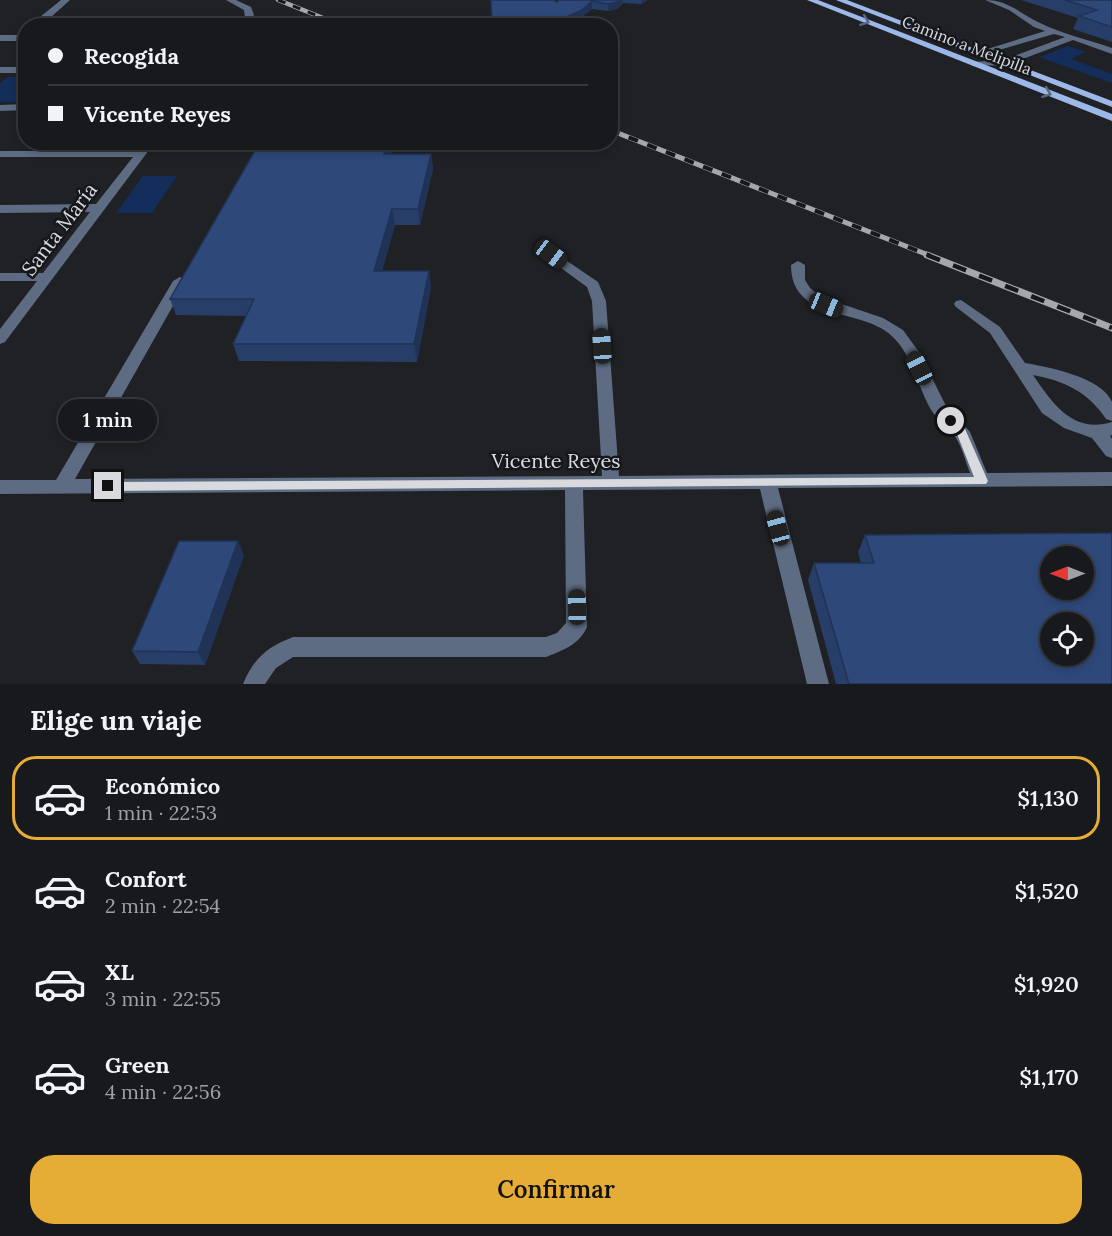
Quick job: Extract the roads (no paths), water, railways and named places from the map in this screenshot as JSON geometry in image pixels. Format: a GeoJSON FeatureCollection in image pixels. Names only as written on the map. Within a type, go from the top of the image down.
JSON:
{"type":"FeatureCollection","features":[{"type":"Feature","properties":{"kind":"main road","name":"Camino a Melipilla"},"geometry":{"type":"LineString","coordinates":[[811,0],[1112,118]]}},
{"type":"Feature","properties":{"kind":"main road","name":"Camino a Melipilla"},"geometry":{"type":"LineString","coordinates":[[840,0],[1112,104]]}},
{"type":"Feature","properties":{"kind":"street"},"geometry":{"type":"LineString","coordinates":[[44,18],[66,0]]}},
{"type":"Feature","properties":{"kind":"street"},"geometry":{"type":"LineString","coordinates":[[230,0],[244,6],[246,18]]}},
{"type":"Feature","properties":{"kind":"street"},"geometry":{"type":"LineString","coordinates":[[989,0],[1012,8],[1037,25],[1112,51]]}},
{"type":"Feature","properties":{"kind":"street"},"geometry":{"type":"LineString","coordinates":[[981,54],[1053,31]]}},
{"type":"Feature","properties":{"kind":"street"},"geometry":{"type":"LineString","coordinates":[[0,38],[18,36]]}},
{"type":"Feature","properties":{"kind":"street"},"geometry":{"type":"LineString","coordinates":[[975,64],[1004,63],[1071,38]]}},
{"type":"Feature","properties":{"kind":"street"},"geometry":{"type":"LineString","coordinates":[[0,70],[18,70]]}},
{"type":"Feature","properties":{"kind":"street"},"geometry":{"type":"LineString","coordinates":[[0,108],[18,107]]}},
{"type":"Feature","properties":{"kind":"street","name":"Santa María"},"geometry":{"type":"LineString","coordinates":[[0,339],[144,150]]}},
{"type":"Feature","properties":{"kind":"street"},"geometry":{"type":"LineString","coordinates":[[0,154],[141,154]]}},
{"type":"Feature","properties":{"kind":"street"},"geometry":{"type":"LineString","coordinates":[[0,209],[99,208]]}},
{"type":"Feature","properties":{"kind":"street"},"geometry":{"type":"LineString","coordinates":[[551,254],[593,285],[599,301],[611,482]]}},
{"type":"Feature","properties":{"kind":"street"},"geometry":{"type":"LineString","coordinates":[[62,487],[190,264]]}},
{"type":"Feature","properties":{"kind":"street"},"geometry":{"type":"LineString","coordinates":[[798,266],[797,272],[802,286],[816,300],[838,310],[880,321],[904,340],[940,410],[961,432],[982,481]]}},
{"type":"Feature","properties":{"kind":"street"},"geometry":{"type":"LineString","coordinates":[[0,277],[47,277]]}},
{"type":"Feature","properties":{"kind":"street"},"geometry":{"type":"LineString","coordinates":[[961,304],[995,330],[1048,409],[1075,426],[1105,430],[1112,452]]}},
{"type":"Feature","properties":{"kind":"street"},"geometry":{"type":"LineString","coordinates":[[1021,368],[1061,375],[1083,384],[1101,398],[1112,415]]}},
{"type":"Feature","properties":{"kind":"street","name":"Vicente Reyes"},"geometry":{"type":"LineString","coordinates":[[0,487],[1112,479]]}},
{"type":"Feature","properties":{"kind":"street"},"geometry":{"type":"LineString","coordinates":[[254,684],[259,671],[275,654],[293,647],[546,647],[564,640],[577,627],[574,482]]}},
{"type":"Feature","properties":{"kind":"street"},"geometry":{"type":"LineString","coordinates":[[767,482],[818,684]]}},
{"type":"Feature","properties":{"kind":"railway"},"geometry":{"type":"LineString","coordinates":[[278,0],[323,18]]}},
{"type":"Feature","properties":{"kind":"railway"},"geometry":{"type":"LineString","coordinates":[[618,133],[931,256]]}},
{"type":"Feature","properties":{"kind":"railway"},"geometry":{"type":"LineString","coordinates":[[927,255],[1112,328]]}}]}
